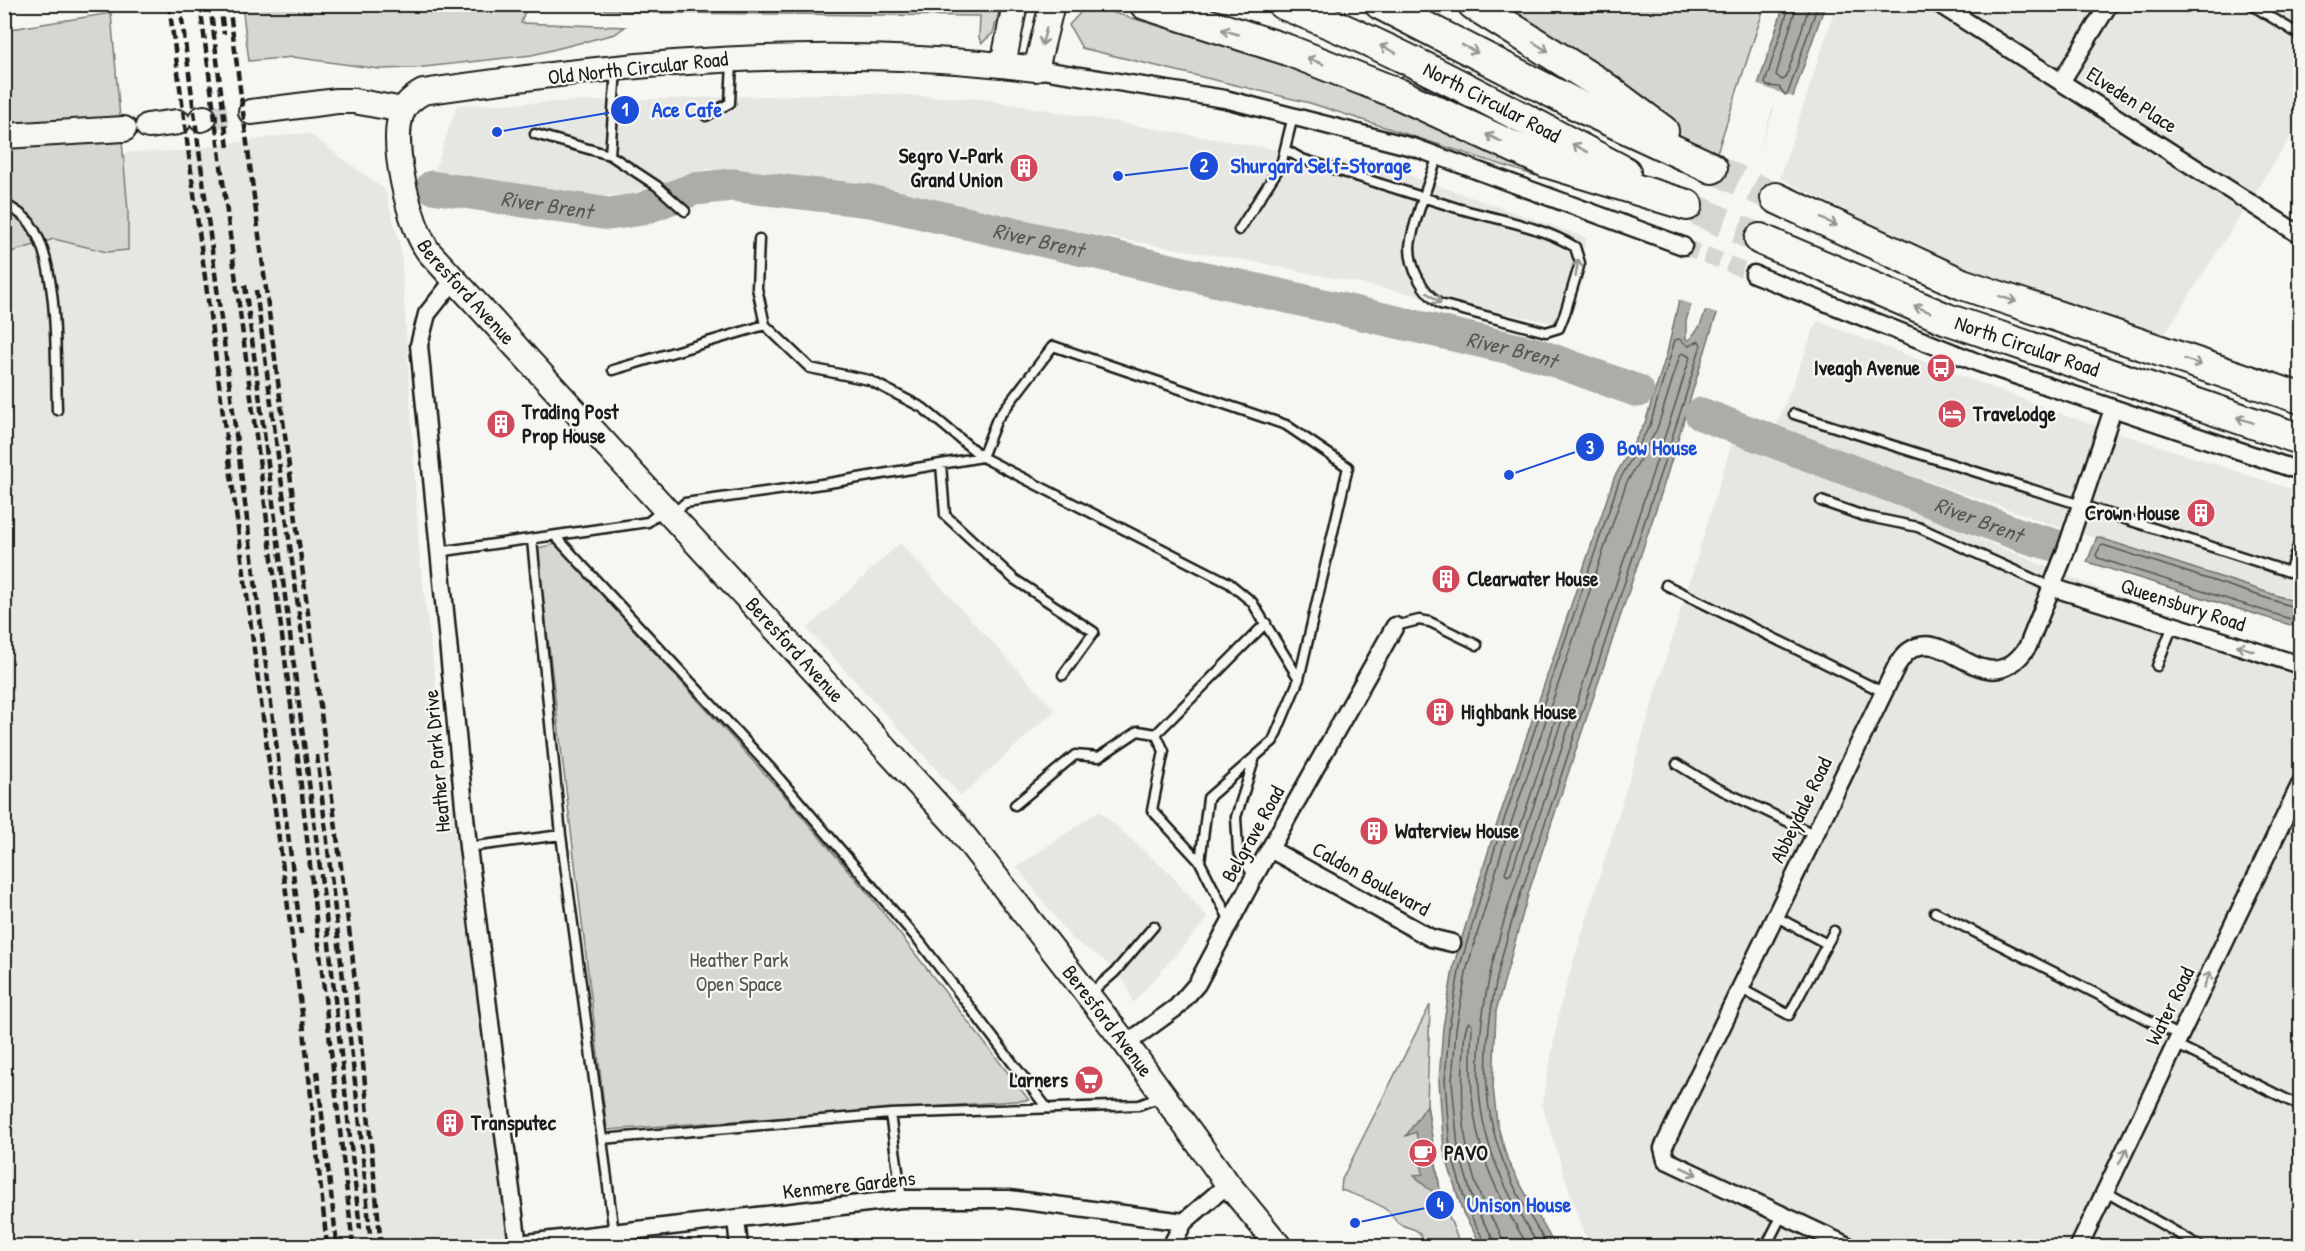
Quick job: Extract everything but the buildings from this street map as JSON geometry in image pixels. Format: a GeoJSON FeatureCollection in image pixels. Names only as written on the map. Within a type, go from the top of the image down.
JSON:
{"type":"FeatureCollection","features":[{"type":"Feature","properties":{"kind":"highway","name":"North Circular Road"},"geometry":{"type":"LineString","coordinates":[[1145,4],[1285,49],[1399,94],[1546,162],[1692,207],[1440,73],[1349,30],[1283,4]]}},
{"type":"Feature","properties":{"kind":"highway","name":"North Circular Road"},"geometry":{"type":"LineString","coordinates":[[1380,4],[1587,110],[1712,168],[1600,84],[1473,4]]}},
{"type":"Feature","properties":{"kind":"highway","name":"North Circular Road"},"geometry":{"type":"LineString","coordinates":[[1776,198],[1962,284],[2301,398]]}},
{"type":"Feature","properties":{"kind":"highway","name":"North Circular Road"},"geometry":{"type":"LineString","coordinates":[[1760,239],[1947,320],[2301,439]]}},
{"type":"Feature","properties":{"kind":"street"},"geometry":{"type":"LineString","coordinates":[[1003,65],[1015,4]]}},
{"type":"Feature","properties":{"kind":"street"},"geometry":{"type":"LineString","coordinates":[[1052,4],[1036,69],[1225,99],[1293,116],[1438,156],[1683,246]]}},
{"type":"Feature","properties":{"kind":"street","name":"Elveden Place"},"geometry":{"type":"LineString","coordinates":[[1939,4],[2301,235]]}},
{"type":"Feature","properties":{"kind":"street"},"geometry":{"type":"LineString","coordinates":[[2061,82],[2109,4]]}},
{"type":"Feature","properties":{"kind":"street","name":"Old North Circular Road"},"geometry":{"type":"LineString","coordinates":[[403,110],[412,98],[423,92],[616,68],[732,58],[786,56],[1003,65],[1036,69]]}},
{"type":"Feature","properties":{"kind":"street"},"geometry":{"type":"LineString","coordinates":[[251,112],[293,104],[337,101],[354,101],[403,110]]}},
{"type":"Feature","properties":{"kind":"street","name":"Beresford Avenue"},"geometry":{"type":"LineString","coordinates":[[403,110],[398,145],[413,225],[428,251],[954,823],[1126,1044],[1228,1184],[1279,1246]]}},
{"type":"Feature","properties":{"kind":"street"},"geometry":{"type":"LineString","coordinates":[[148,126],[194,120]]}},
{"type":"Feature","properties":{"kind":"street"},"geometry":{"type":"LineString","coordinates":[[4,136],[124,129]]}},
{"type":"Feature","properties":{"kind":"street"},"geometry":{"type":"LineString","coordinates":[[1754,274],[1979,363],[2301,471]]}},
{"type":"Feature","properties":{"kind":"street","name":"Heather Park Drive"},"geometry":{"type":"LineString","coordinates":[[454,280],[427,314],[419,345],[468,847],[518,1245]]}},
{"type":"Feature","properties":{"kind":"street","name":"Abbeydale Road"},"geometry":{"type":"LineString","coordinates":[[1848,1246],[1666,1160],[1663,1148],[1897,665],[1908,651],[1919,646],[1931,646],[1984,669],[1998,670],[2009,667],[2020,659],[2028,646],[2051,587],[2114,409]]}},
{"type":"Feature","properties":{"kind":"street","name":"Queensbury Road"},"geometry":{"type":"LineString","coordinates":[[2051,587],[2301,666]]}},
{"type":"Feature","properties":{"kind":"street","name":"Belgrave Road"},"geometry":{"type":"LineString","coordinates":[[1126,1044],[1188,996],[1395,626]]}},
{"type":"Feature","properties":{"kind":"street","name":"Water Road"},"geometry":{"type":"LineString","coordinates":[[2079,1246],[2301,784]]}},
{"type":"Feature","properties":{"kind":"street","name":"Caldon Boulevard"},"geometry":{"type":"LineString","coordinates":[[1270,849],[1431,938],[1452,943]]}},
{"type":"Feature","properties":{"kind":"street"},"geometry":{"type":"LineString","coordinates":[[1171,1246],[1184,1222],[1228,1184]]}},
{"type":"Feature","properties":{"kind":"street","name":"Kenmere Gardens"},"geometry":{"type":"LineString","coordinates":[[518,1245],[902,1199],[1009,1199],[1184,1222]]}},
{"type":"Feature","properties":{"kind":"street"},"geometry":{"type":"LineString","coordinates":[[736,1220],[739,1246]]}},
{"type":"Feature","properties":{"kind":"lane"},"geometry":{"type":"LineString","coordinates":[[2250,4],[2301,35]]}},
{"type":"Feature","properties":{"kind":"lane"},"geometry":{"type":"LineString","coordinates":[[706,116],[730,102],[732,58]]}},
{"type":"Feature","properties":{"kind":"lane"},"geometry":{"type":"LineString","coordinates":[[610,155],[616,68]]}},
{"type":"Feature","properties":{"kind":"lane"},"geometry":{"type":"LineString","coordinates":[[1239,230],[1281,165],[1293,116]]}},
{"type":"Feature","properties":{"kind":"lane"},"geometry":{"type":"LineString","coordinates":[[535,134],[610,155],[657,186],[685,211]]}},
{"type":"Feature","properties":{"kind":"lane"},"geometry":{"type":"LineString","coordinates":[[1286,150],[1302,159],[1425,196],[1555,238],[1575,247],[1580,263],[1559,328],[1546,332],[1440,304],[1428,295],[1416,274],[1410,247],[1425,196],[1438,156]]}},
{"type":"Feature","properties":{"kind":"lane"},"geometry":{"type":"LineString","coordinates":[[4,204],[18,211],[31,225],[48,268],[53,303],[57,410]]}},
{"type":"Feature","properties":{"kind":"lane"},"geometry":{"type":"LineString","coordinates":[[759,239],[758,288],[765,325],[810,368],[869,380],[878,384],[923,408],[982,457],[1209,571],[1252,602],[1299,679]]}},
{"type":"Feature","properties":{"kind":"lane"},"geometry":{"type":"LineString","coordinates":[[613,370],[765,325]]}},
{"type":"Feature","properties":{"kind":"lane"},"geometry":{"type":"LineString","coordinates":[[982,457],[997,419],[1053,346],[1286,425],[1348,467],[1299,679],[1273,741],[1208,798],[1200,862]]}},
{"type":"Feature","properties":{"kind":"lane"},"geometry":{"type":"LineString","coordinates":[[1794,414],[2034,491],[2080,503],[2289,572],[2301,542]]}},
{"type":"Feature","properties":{"kind":"lane"},"geometry":{"type":"LineString","coordinates":[[438,552],[556,537],[648,522],[686,503],[829,483],[982,457]]}},
{"type":"Feature","properties":{"kind":"lane"},"geometry":{"type":"LineString","coordinates":[[941,464],[945,515],[1014,579],[1094,632],[1063,675]]}},
{"type":"Feature","properties":{"kind":"lane"},"geometry":{"type":"LineString","coordinates":[[1821,501],[1864,516],[1918,527],[2051,587]]}},
{"type":"Feature","properties":{"kind":"lane"},"geometry":{"type":"LineString","coordinates":[[556,537],[772,770],[920,942],[1047,1108]]}},
{"type":"Feature","properties":{"kind":"lane"},"geometry":{"type":"LineString","coordinates":[[532,540],[561,836],[615,1234]]}},
{"type":"Feature","properties":{"kind":"lane"},"geometry":{"type":"LineString","coordinates":[[1666,585],[1883,692]]}},
{"type":"Feature","properties":{"kind":"lane"},"geometry":{"type":"LineString","coordinates":[[1395,626],[1419,620],[1430,622],[1477,645]]}},
{"type":"Feature","properties":{"kind":"lane"},"geometry":{"type":"LineString","coordinates":[[1156,734],[1266,623]]}},
{"type":"Feature","properties":{"kind":"lane"},"geometry":{"type":"LineString","coordinates":[[2157,666],[2173,625]]}},
{"type":"Feature","properties":{"kind":"lane"},"geometry":{"type":"LineString","coordinates":[[1015,805],[1075,755],[1099,757],[1138,731],[1156,734]]}},
{"type":"Feature","properties":{"kind":"lane"},"geometry":{"type":"LineString","coordinates":[[1156,734],[1164,751],[1152,810],[1200,862],[1231,922]]}},
{"type":"Feature","properties":{"kind":"lane"},"geometry":{"type":"LineString","coordinates":[[1254,877],[1238,851],[1236,817],[1255,757]]}},
{"type":"Feature","properties":{"kind":"lane"},"geometry":{"type":"LineString","coordinates":[[1677,764],[1713,786],[1814,834]]}},
{"type":"Feature","properties":{"kind":"lane"},"geometry":{"type":"LineString","coordinates":[[468,847],[561,836]]}},
{"type":"Feature","properties":{"kind":"lane"},"geometry":{"type":"LineString","coordinates":[[1935,912],[2301,1106]]}},
{"type":"Feature","properties":{"kind":"lane"},"geometry":{"type":"LineString","coordinates":[[1775,915],[1827,944]]}},
{"type":"Feature","properties":{"kind":"lane"},"geometry":{"type":"LineString","coordinates":[[1088,995],[1115,972],[1154,926]]}},
{"type":"Feature","properties":{"kind":"lane"},"geometry":{"type":"LineString","coordinates":[[1739,988],[1789,1016],[1834,931]]}},
{"type":"Feature","properties":{"kind":"lane"},"geometry":{"type":"LineString","coordinates":[[602,1139],[890,1114],[1139,1105],[1164,1095]]}},
{"type":"Feature","properties":{"kind":"lane"},"geometry":{"type":"LineString","coordinates":[[890,1114],[902,1199]]}},
{"type":"Feature","properties":{"kind":"lane"},"geometry":{"type":"LineString","coordinates":[[2106,1191],[2200,1246]]}},
{"type":"Feature","properties":{"kind":"lane"},"geometry":{"type":"LineString","coordinates":[[1766,1246],[1782,1215]]}},
{"type":"Feature","properties":{"kind":"shaded area"},"geometry":{"type":"Polygon","coordinates":[[[1836,5],[2300,5],[2300,122],[2164,335],[1942,259],[1780,178],[1836,5]]]}},
{"type":"Feature","properties":{"kind":"shaded area"},"geometry":{"type":"Polygon","coordinates":[[[867,93],[981,99],[1391,169],[1587,238],[1558,324],[1261,263],[708,169],[626,195],[575,197],[435,170],[457,105],[867,93]]]}},
{"type":"Feature","properties":{"kind":"shaded area"},"geometry":{"type":"Polygon","coordinates":[[[292,134],[310,134],[385,190],[401,249],[420,562],[509,1246],[5,1246],[4,155],[182,151],[292,134]]]}},
{"type":"Feature","properties":{"kind":"shaded area"},"geometry":{"type":"Polygon","coordinates":[[[1817,321],[2067,416],[2300,492],[2300,601],[2047,523],[1776,427],[1817,321]]]}},
{"type":"Feature","properties":{"kind":"shaded area"},"geometry":{"type":"Polygon","coordinates":[[[1734,436],[2300,673],[2300,1246],[1591,1246],[1581,1227],[1542,1105],[1561,1003],[1734,436]]]}},
{"type":"Feature","properties":{"kind":"shaded area"},"geometry":{"type":"Polygon","coordinates":[[[900,543],[1055,710],[961,796],[807,629],[900,543]]]}},
{"type":"Feature","properties":{"kind":"shaded area"},"geometry":{"type":"Polygon","coordinates":[[[1099,811],[1170,874],[1208,918],[1133,1003],[1127,985],[1103,959],[1072,939],[1017,867],[1099,811]]]}},
{"type":"Feature","properties":{"kind":"green space"},"geometry":{"type":"Polygon","coordinates":[[[242,4],[1001,5],[993,33],[982,43],[979,38],[980,16],[664,13],[527,5],[521,23],[625,27],[615,34],[532,55],[415,68],[379,69],[293,57],[249,61],[242,4]]]}},
{"type":"Feature","properties":{"kind":"green space"},"geometry":{"type":"Polygon","coordinates":[[[1087,5],[1323,74],[1431,119],[1536,176],[1310,103],[1082,48],[1069,25],[1087,5]]]}},
{"type":"Feature","properties":{"kind":"green space"},"geometry":{"type":"Polygon","coordinates":[[[1473,5],[1765,5],[1712,168],[1473,5]]]}},
{"type":"Feature","properties":{"kind":"green space"},"geometry":{"type":"Polygon","coordinates":[[[111,13],[128,211],[128,250],[107,252],[54,239],[5,254],[5,30],[111,13]]]}},
{"type":"Feature","properties":{"kind":"green space","name":"Heather Park Open Space"},"geometry":{"type":"Polygon","coordinates":[[[556,544],[783,794],[871,897],[1029,1100],[607,1130],[537,548],[556,544]]]}},
{"type":"Feature","properties":{"kind":"green space"},"geometry":{"type":"Polygon","coordinates":[[[1430,1005],[1427,1105],[1441,1197],[1461,1246],[1425,1246],[1418,1231],[1398,1223],[1384,1208],[1341,1190],[1342,1179],[1430,1005]]]}},
{"type":"Feature","properties":{"kind":"water"},"geometry":{"type":"Polygon","coordinates":[[[1784,5],[1825,5],[1712,328],[1661,494],[1529,891],[1496,1011],[1493,1087],[1497,1123],[1508,1162],[1555,1246],[1482,1246],[1463,1213],[1444,1151],[1439,1081],[1443,1027],[1454,964],[1493,836],[1614,478],[1645,423],[1667,353],[1679,300],[1746,107],[1758,85],[1784,5]],[[1772,91],[1762,105],[1691,304],[1686,321],[1686,339],[1689,340],[1700,326],[1777,100],[1772,91]]]}},
{"type":"Feature","properties":{"kind":"water"},"geometry":{"type":"Polygon","coordinates":[[[2097,537],[2300,603],[2300,628],[2087,562],[2097,537]]]}},
{"type":"Feature","properties":{"kind":"water"},"geometry":{"type":"Polygon","coordinates":[[[1427,1105],[1441,1197],[1414,1175],[1423,1174],[1416,1132],[1406,1136],[1427,1105]]]}},
{"type":"Feature","properties":{"kind":"pier"},"geometry":{"type":"Polygon","coordinates":[[[1755,84],[1796,98],[1720,315],[1703,309],[1773,110],[1774,95],[1764,107],[1694,305],[1676,299],[1743,106],[1755,84]]]}},
{"type":"Feature","properties":{"kind":"waterway","name":"River Brent"},"geometry":{"type":"LineString","coordinates":[[432,187],[609,214],[642,209],[694,189],[732,185],[870,201],[1536,354],[1638,391]]}},
{"type":"Feature","properties":{"kind":"waterway","name":"River Brent"},"geometry":{"type":"LineString","coordinates":[[1701,414],[2023,536],[2054,545]]}},
{"type":"Feature","properties":{"kind":"tunnel"},"geometry":{"type":"LineString","coordinates":[[204,118],[251,112]]}},
{"type":"Feature","properties":{"kind":"tunnel"},"geometry":{"type":"LineString","coordinates":[[1712,168],[1776,198]]}},
{"type":"Feature","properties":{"kind":"tunnel"},"geometry":{"type":"LineString","coordinates":[[1697,210],[1760,239]]}},
{"type":"Feature","properties":{"kind":"tunnel"},"geometry":{"type":"LineString","coordinates":[[1683,246],[1754,274]]}},
{"type":"Feature","properties":{"kind":"railway"},"geometry":{"type":"LineString","coordinates":[[169,4],[303,1021],[327,1246]]}},
{"type":"Feature","properties":{"kind":"railway"},"geometry":{"type":"LineString","coordinates":[[180,4],[301,934]]}},
{"type":"Feature","properties":{"kind":"railway"},"geometry":{"type":"LineString","coordinates":[[200,4],[298,759],[353,1246]]}},
{"type":"Feature","properties":{"kind":"railway"},"geometry":{"type":"LineString","coordinates":[[210,4],[228,148]]}},
{"type":"Feature","properties":{"kind":"railway"},"geometry":{"type":"LineString","coordinates":[[220,4],[224,34]]}},
{"type":"Feature","properties":{"kind":"railway"},"geometry":{"type":"LineString","coordinates":[[229,4],[352,952],[381,1246]]}},
{"type":"Feature","properties":{"kind":"railway"},"geometry":{"type":"LineString","coordinates":[[245,285],[325,907],[360,1229]]}},
{"type":"Feature","properties":{"kind":"railway"},"geometry":{"type":"LineString","coordinates":[[256,290],[303,644]]}},
{"type":"Feature","properties":{"kind":"railway"},"geometry":{"type":"LineString","coordinates":[[317,755],[360,1125],[371,1246]]}},
{"type":"Feature","properties":{"kind":"railway"},"geometry":{"type":"LineString","coordinates":[[317,1071],[337,1246]]}},
{"type":"Feature","properties":{"kind":"place","name":"Ace Cafe"},"geometry":{"type":"Point","coordinates":[497,132]}},
{"type":"Feature","properties":{"kind":"place","name":"Segro V-Park Grand Union"},"geometry":{"type":"Point","coordinates":[1024,168]}},
{"type":"Feature","properties":{"kind":"place","name":"Shurgard Self-Storage"},"geometry":{"type":"Point","coordinates":[1118,176]}},
{"type":"Feature","properties":{"kind":"place","name":"Iveagh Avenue"},"geometry":{"type":"Point","coordinates":[1941,368]}},
{"type":"Feature","properties":{"kind":"place","name":"Travelodge"},"geometry":{"type":"Point","coordinates":[1952,414]}},
{"type":"Feature","properties":{"kind":"place","name":"Trading Post Prop House"},"geometry":{"type":"Point","coordinates":[501,424]}},
{"type":"Feature","properties":{"kind":"place","name":"Bow House"},"geometry":{"type":"Point","coordinates":[1509,475]}},
{"type":"Feature","properties":{"kind":"place","name":"Crown House"},"geometry":{"type":"Point","coordinates":[2201,513]}},
{"type":"Feature","properties":{"kind":"place","name":"Clearwater House"},"geometry":{"type":"Point","coordinates":[1446,579]}},
{"type":"Feature","properties":{"kind":"place","name":"Highbank House"},"geometry":{"type":"Point","coordinates":[1440,712]}},
{"type":"Feature","properties":{"kind":"place","name":"Waterview House"},"geometry":{"type":"Point","coordinates":[1374,831]}},
{"type":"Feature","properties":{"kind":"place","name":"Larners"},"geometry":{"type":"Point","coordinates":[1089,1080]}},
{"type":"Feature","properties":{"kind":"place","name":"Transputec"},"geometry":{"type":"Point","coordinates":[450,1123]}},
{"type":"Feature","properties":{"kind":"place","name":"PAVO"},"geometry":{"type":"Point","coordinates":[1423,1153]}},
{"type":"Feature","properties":{"kind":"place","name":"Unison House"},"geometry":{"type":"Point","coordinates":[1355,1223]}}]}
